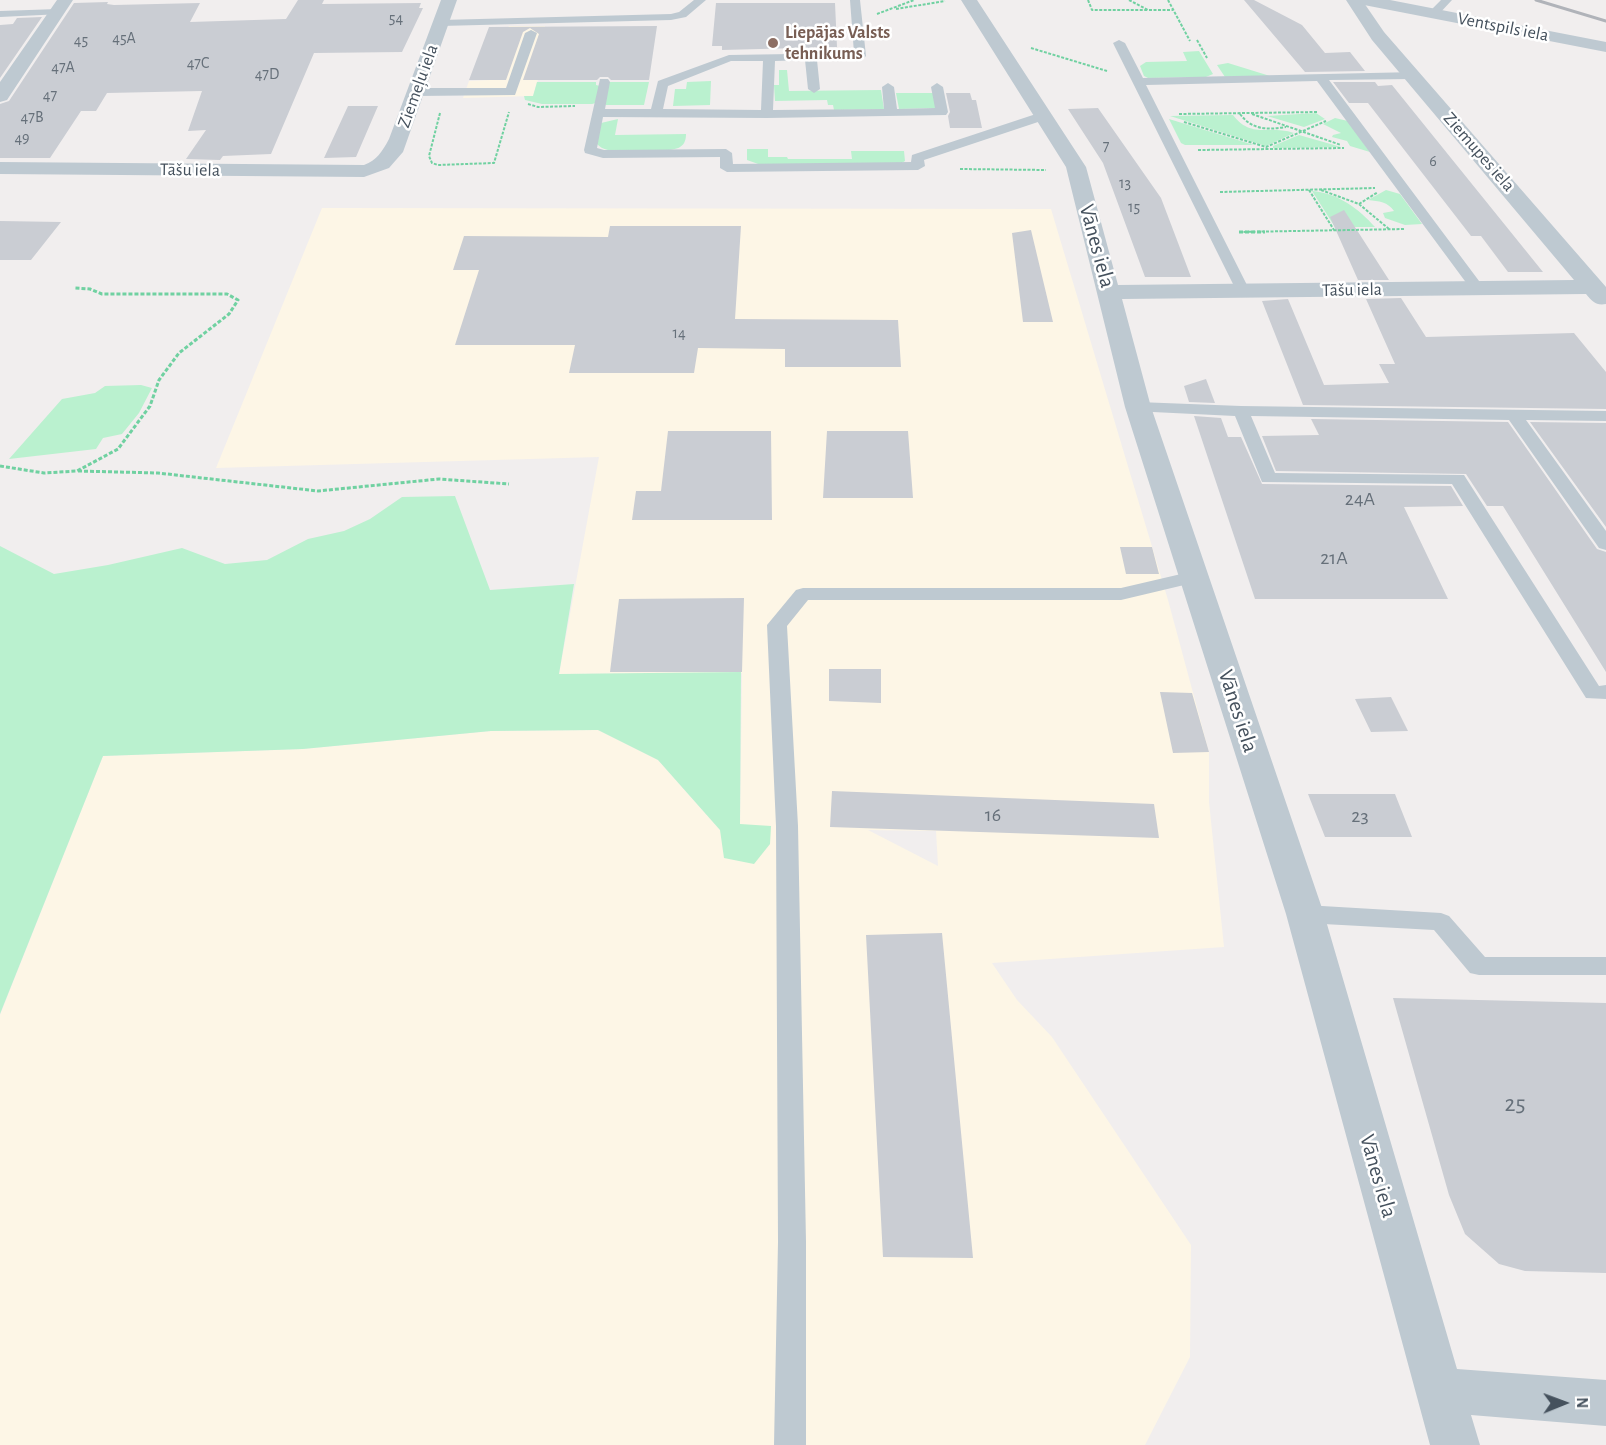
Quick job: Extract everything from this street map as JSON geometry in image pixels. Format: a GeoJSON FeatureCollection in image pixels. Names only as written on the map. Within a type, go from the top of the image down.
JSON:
{"type":"FeatureCollection","features":[{"type":"Feature","properties":{"kind":"street","name":"Ziemeļu iela"},"geometry":{"type":"LineString","coordinates":[[380,167],[390,158],[399,139],[449,0]]}},
{"type":"Feature","properties":{"kind":"street","name":"Vānes iela"},"geometry":{"type":"LineString","coordinates":[[969,0],[1077,170],[1138,407],[1305,914],[1455,1445]]}},
{"type":"Feature","properties":{"kind":"street","name":"Ziemupes iela"},"geometry":{"type":"LineString","coordinates":[[1354,0],[1378,36],[1600,295]]}},
{"type":"Feature","properties":{"kind":"street","name":"Ventspils iela"},"geometry":{"type":"LineString","coordinates":[[1364,0],[1606,47]]}},
{"type":"Feature","properties":{"kind":"street"},"geometry":{"type":"LineString","coordinates":[[0,96],[62,6]]}},
{"type":"Feature","properties":{"kind":"street","name":"Tāšu iela"},"geometry":{"type":"LineString","coordinates":[[0,168],[364,171],[380,167]]}},
{"type":"Feature","properties":{"kind":"street","name":"Tāšu iela"},"geometry":{"type":"LineString","coordinates":[[1109,292],[1478,289],[1600,295]]}},
{"type":"Feature","properties":{"kind":"street"},"geometry":{"type":"LineString","coordinates":[[1439,1390],[1606,1403]]}},
{"type":"Feature","properties":{"kind":"lane"},"geometry":{"type":"LineString","coordinates":[[441,23],[670,17],[682,15],[701,0]]}},
{"type":"Feature","properties":{"kind":"lane"},"geometry":{"type":"LineString","coordinates":[[656,113],[662,84],[729,58],[860,56],[855,0]]}},
{"type":"Feature","properties":{"kind":"lane"},"geometry":{"type":"LineString","coordinates":[[1434,13],[1447,0]]}},
{"type":"Feature","properties":{"kind":"lane"},"geometry":{"type":"LineString","coordinates":[[0,14],[62,6]]}},
{"type":"Feature","properties":{"kind":"lane"},"geometry":{"type":"LineString","coordinates":[[416,92],[511,92],[531,33]]}},
{"type":"Feature","properties":{"kind":"lane"},"geometry":{"type":"LineString","coordinates":[[1119,43],[1159,115],[1243,291]]}},
{"type":"Feature","properties":{"kind":"lane"},"geometry":{"type":"LineString","coordinates":[[811,57],[814,89]]}},
{"type":"Feature","properties":{"kind":"lane"},"geometry":{"type":"LineString","coordinates":[[767,114],[769,58]]}},
{"type":"Feature","properties":{"kind":"lane"},"geometry":{"type":"LineString","coordinates":[[1140,82],[1412,75]]}},
{"type":"Feature","properties":{"kind":"lane"},"geometry":{"type":"LineString","coordinates":[[1320,77],[1478,289]]}},
{"type":"Feature","properties":{"kind":"lane"},"geometry":{"type":"LineString","coordinates":[[604,82],[590,150],[603,154],[726,153],[727,168],[918,166],[916,158],[1043,116]]}},
{"type":"Feature","properties":{"kind":"lane"},"geometry":{"type":"LineString","coordinates":[[888,87],[891,112]]}},
{"type":"Feature","properties":{"kind":"lane"},"geometry":{"type":"LineString","coordinates":[[598,113],[942,112],[936,87]]}},
{"type":"Feature","properties":{"kind":"lane"},"geometry":{"type":"LineString","coordinates":[[1138,407],[1241,411],[1606,416]]}},
{"type":"Feature","properties":{"kind":"lane"},"geometry":{"type":"LineString","coordinates":[[1241,411],[1268,478],[1458,479],[1593,693],[1606,692]]}},
{"type":"Feature","properties":{"kind":"lane"},"geometry":{"type":"LineString","coordinates":[[1514,415],[1606,544]]}},
{"type":"Feature","properties":{"kind":"lane"},"geometry":{"type":"LineString","coordinates":[[790,1445],[792,1230],[787,826],[777,625],[803,594],[1121,594],[1194,577]]}},
{"type":"Feature","properties":{"kind":"lane"},"geometry":{"type":"LineString","coordinates":[[1305,914],[1441,922],[1479,966],[1606,966]]}},
{"type":"Feature","properties":{"kind":"path"},"geometry":{"type":"LineString","coordinates":[[856,20],[914,0]]}},
{"type":"Feature","properties":{"kind":"path"},"geometry":{"type":"LineString","coordinates":[[890,10],[949,0]]}},
{"type":"Feature","properties":{"kind":"path"},"geometry":{"type":"LineString","coordinates":[[1088,0],[1092,10],[1173,10]]}},
{"type":"Feature","properties":{"kind":"path"},"geometry":{"type":"LineString","coordinates":[[1129,0],[1148,10]]}},
{"type":"Feature","properties":{"kind":"path"},"geometry":{"type":"LineString","coordinates":[[1168,0],[1190,41]]}},
{"type":"Feature","properties":{"kind":"path"},"geometry":{"type":"LineString","coordinates":[[1025,46],[1140,82]]}},
{"type":"Feature","properties":{"kind":"path"},"geometry":{"type":"LineString","coordinates":[[440,111],[429,156],[432,163],[438,165],[494,163],[509,111]]}},
{"type":"Feature","properties":{"kind":"path"},"geometry":{"type":"LineString","coordinates":[[1159,115],[1346,112]]}},
{"type":"Feature","properties":{"kind":"path"},"geometry":{"type":"LineString","coordinates":[[1159,115],[1266,148],[1346,112]]}},
{"type":"Feature","properties":{"kind":"path"},"geometry":{"type":"LineString","coordinates":[[1240,113],[1247,124],[1253,128],[1274,129],[1287,126]]}},
{"type":"Feature","properties":{"kind":"path"},"geometry":{"type":"LineString","coordinates":[[1174,150],[1351,148],[1249,113]]}},
{"type":"Feature","properties":{"kind":"path"},"geometry":{"type":"LineString","coordinates":[[918,166],[1077,170]]}},
{"type":"Feature","properties":{"kind":"path"},"geometry":{"type":"LineString","coordinates":[[1195,192],[1384,188],[1359,204]]}},
{"type":"Feature","properties":{"kind":"path"},"geometry":{"type":"LineString","coordinates":[[1317,189],[1359,204],[1390,230]]}},
{"type":"Feature","properties":{"kind":"path"},"geometry":{"type":"LineString","coordinates":[[1308,190],[1334,230]]}},
{"type":"Feature","properties":{"kind":"path"},"geometry":{"type":"LineString","coordinates":[[1214,232],[1434,229]]}},
{"type":"Feature","properties":{"kind":"path"},"geometry":{"type":"LineString","coordinates":[[75,288],[90,289],[102,294],[226,294],[238,300],[229,314],[179,353],[159,380],[150,406],[118,449],[77,471]]}},
{"type":"Feature","properties":{"kind":"path"},"geometry":{"type":"LineString","coordinates":[[0,466],[44,473],[77,471],[158,473],[318,491],[439,479],[509,484]]}},
{"type":"Feature","properties":{"kind":"shaded area"},"geometry":{"type":"Polygon","coordinates":[[[509,26],[545,26],[529,80],[538,80],[533,96],[463,98],[469,81],[490,80],[509,26]]]}},
{"type":"Feature","properties":{"kind":"shaded area"},"geometry":{"type":"Polygon","coordinates":[[[322,208],[1051,209],[1168,600],[1209,752],[1209,802],[1224,947],[992,963],[1017,1000],[1052,1037],[1191,1245],[1190,1357],[1145,1445],[0,1445],[0,1015],[103,756],[303,749],[491,731],[598,730],[658,760],[720,830],[740,825],[742,673],[559,674],[599,457],[216,468],[322,208]],[[868,830],[938,866],[936,831],[868,830]]]}},
{"type":"Feature","properties":{"kind":"green space"},"geometry":{"type":"Polygon","coordinates":[[[1199,51],[1213,74],[1206,77],[1148,78],[1144,76],[1140,66],[1146,62],[1187,61],[1183,52],[1199,51]]]}},
{"type":"Feature","properties":{"kind":"green space"},"geometry":{"type":"Polygon","coordinates":[[[1228,63],[1270,76],[1225,77],[1217,65],[1228,63]]]}},
{"type":"Feature","properties":{"kind":"green space"},"geometry":{"type":"Polygon","coordinates":[[[779,70],[787,70],[789,91],[881,90],[884,109],[834,110],[833,105],[828,105],[827,100],[775,101],[774,85],[779,85],[779,70]]]}},
{"type":"Feature","properties":{"kind":"green space"},"geometry":{"type":"Polygon","coordinates":[[[711,81],[710,105],[673,106],[675,89],[686,89],[687,82],[711,81]]]}},
{"type":"Feature","properties":{"kind":"green space"},"geometry":{"type":"Polygon","coordinates":[[[537,82],[596,82],[596,85],[600,86],[596,103],[542,104],[525,100],[524,96],[533,96],[537,82]]]}},
{"type":"Feature","properties":{"kind":"green space"},"geometry":{"type":"Polygon","coordinates":[[[608,82],[649,82],[644,105],[606,105],[603,102],[608,82]]]}},
{"type":"Feature","properties":{"kind":"green space"},"geometry":{"type":"Polygon","coordinates":[[[896,93],[935,93],[938,108],[899,109],[896,93]]]}},
{"type":"Feature","properties":{"kind":"green space"},"geometry":{"type":"Polygon","coordinates":[[[1316,113],[1325,119],[1304,127],[1267,116],[1316,113]]]}},
{"type":"Feature","properties":{"kind":"green space"},"geometry":{"type":"Polygon","coordinates":[[[1233,115],[1247,127],[1294,133],[1266,146],[1170,116],[1233,115]]]}},
{"type":"Feature","properties":{"kind":"green space"},"geometry":{"type":"Polygon","coordinates":[[[1335,118],[1348,121],[1370,152],[1332,137],[1341,133],[1323,124],[1335,118]]]}},
{"type":"Feature","properties":{"kind":"green space"},"geometry":{"type":"Polygon","coordinates":[[[618,119],[615,135],[686,134],[685,141],[682,146],[675,149],[656,151],[623,152],[603,148],[596,143],[601,123],[618,119]]]}},
{"type":"Feature","properties":{"kind":"green space"},"geometry":{"type":"Polygon","coordinates":[[[1169,119],[1254,145],[1185,145],[1181,143],[1169,119]]]}},
{"type":"Feature","properties":{"kind":"green space"},"geometry":{"type":"Polygon","coordinates":[[[1299,135],[1341,147],[1273,148],[1299,135]]]}},
{"type":"Feature","properties":{"kind":"green space"},"geometry":{"type":"Polygon","coordinates":[[[747,149],[768,149],[768,157],[787,157],[788,159],[852,159],[851,151],[904,151],[905,161],[900,164],[761,165],[747,160],[747,149]]]}},
{"type":"Feature","properties":{"kind":"green space"},"geometry":{"type":"Polygon","coordinates":[[[1386,190],[1400,194],[1422,224],[1405,225],[1385,218],[1383,213],[1394,211],[1392,208],[1383,202],[1368,200],[1386,190]]]}},
{"type":"Feature","properties":{"kind":"green space"},"geometry":{"type":"Polygon","coordinates":[[[1312,191],[1331,195],[1347,203],[1375,227],[1335,227],[1312,191]]]}},
{"type":"Feature","properties":{"kind":"green space"},"geometry":{"type":"Polygon","coordinates":[[[141,385],[152,388],[139,413],[122,434],[103,438],[96,449],[9,459],[62,399],[95,393],[105,386],[141,385]]]}},
{"type":"Feature","properties":{"kind":"green space"},"geometry":{"type":"Polygon","coordinates":[[[455,496],[490,590],[574,584],[559,674],[741,672],[740,824],[771,826],[770,844],[754,864],[724,858],[720,830],[658,760],[598,730],[491,731],[303,749],[103,756],[0,1014],[0,546],[54,574],[108,565],[182,548],[225,564],[267,560],[308,539],[344,531],[370,519],[402,497],[455,496]]]}},
{"type":"Feature","properties":{"kind":"building"},"geometry":{"type":"Polygon","coordinates":[[[298,0],[324,0],[322,4],[421,3],[419,8],[423,8],[402,52],[314,53],[271,154],[223,156],[220,160],[186,159],[206,130],[188,131],[202,91],[107,93],[96,111],[81,111],[50,158],[0,158],[0,104],[9,101],[74,3],[108,2],[107,4],[114,5],[200,3],[190,22],[286,19],[298,0]]]}},
{"type":"Feature","properties":{"kind":"building"},"geometry":{"type":"Polygon","coordinates":[[[1244,0],[1254,0],[1302,25],[1325,53],[1350,52],[1365,71],[1305,72],[1244,0]]]}},
{"type":"Feature","properties":{"kind":"building"},"geometry":{"type":"Polygon","coordinates":[[[716,3],[835,3],[837,47],[722,50],[722,46],[712,46],[716,3]]]}},
{"type":"Feature","properties":{"kind":"building"},"geometry":{"type":"Polygon","coordinates":[[[42,17],[0,78],[0,25],[13,24],[17,18],[42,17]]]}},
{"type":"Feature","properties":{"kind":"building"},"geometry":{"type":"Polygon","coordinates":[[[657,26],[649,80],[611,80],[608,77],[600,77],[597,80],[523,80],[539,34],[530,28],[523,32],[506,80],[469,80],[489,27],[657,26]]]}},
{"type":"Feature","properties":{"kind":"building"},"geometry":{"type":"Polygon","coordinates":[[[1333,82],[1375,82],[1378,86],[1392,85],[1543,272],[1508,272],[1481,236],[1471,236],[1368,103],[1349,103],[1333,82]]]}},
{"type":"Feature","properties":{"kind":"building"},"geometry":{"type":"Polygon","coordinates":[[[946,93],[970,93],[972,100],[976,100],[982,128],[950,128],[948,116],[950,112],[946,93]]]}},
{"type":"Feature","properties":{"kind":"building"},"geometry":{"type":"Polygon","coordinates":[[[348,106],[378,106],[356,157],[324,158],[348,106]]]}},
{"type":"Feature","properties":{"kind":"building"},"geometry":{"type":"Polygon","coordinates":[[[1098,108],[1161,198],[1191,277],[1145,277],[1103,163],[1068,109],[1098,108]]]}},
{"type":"Feature","properties":{"kind":"building"},"geometry":{"type":"Polygon","coordinates":[[[1344,210],[1389,280],[1358,280],[1330,217],[1344,210]]]}},
{"type":"Feature","properties":{"kind":"building"},"geometry":{"type":"Polygon","coordinates":[[[0,221],[61,222],[31,260],[0,260],[0,221]]]}},
{"type":"Feature","properties":{"kind":"building"},"geometry":{"type":"Polygon","coordinates":[[[610,226],[741,226],[735,319],[898,320],[901,367],[785,367],[785,349],[698,348],[694,373],[569,373],[575,345],[455,345],[479,270],[453,270],[464,236],[608,237],[610,226]]]}},
{"type":"Feature","properties":{"kind":"building"},"geometry":{"type":"Polygon","coordinates":[[[1031,230],[1053,322],[1023,322],[1012,233],[1031,230]]]}},
{"type":"Feature","properties":{"kind":"building"},"geometry":{"type":"Polygon","coordinates":[[[1401,298],[1426,337],[1574,333],[1606,372],[1606,409],[1303,405],[1262,301],[1288,299],[1324,385],[1389,383],[1379,364],[1395,364],[1366,299],[1401,298]]]}},
{"type":"Feature","properties":{"kind":"building"},"geometry":{"type":"Polygon","coordinates":[[[1206,379],[1215,403],[1189,402],[1184,386],[1206,379]]]}},
{"type":"Feature","properties":{"kind":"building"},"geometry":{"type":"Polygon","coordinates":[[[1194,416],[1221,418],[1228,437],[1241,437],[1262,484],[1451,486],[1463,506],[1404,507],[1448,599],[1255,599],[1194,416]]]}},
{"type":"Feature","properties":{"kind":"building"},"geometry":{"type":"Polygon","coordinates":[[[1311,419],[1508,422],[1597,549],[1606,552],[1606,672],[1503,506],[1487,506],[1466,474],[1276,471],[1262,436],[1319,435],[1311,419]]]}},
{"type":"Feature","properties":{"kind":"building"},"geometry":{"type":"Polygon","coordinates":[[[1530,422],[1606,423],[1606,527],[1530,422]]]}},
{"type":"Feature","properties":{"kind":"building"},"geometry":{"type":"Polygon","coordinates":[[[668,431],[771,431],[772,520],[632,520],[636,491],[661,491],[668,431]]]}},
{"type":"Feature","properties":{"kind":"building"},"geometry":{"type":"Polygon","coordinates":[[[827,431],[908,431],[913,498],[823,498],[827,431]]]}},
{"type":"Feature","properties":{"kind":"building"},"geometry":{"type":"Polygon","coordinates":[[[1120,547],[1152,547],[1159,574],[1126,574],[1120,547]]]}},
{"type":"Feature","properties":{"kind":"building"},"geometry":{"type":"Polygon","coordinates":[[[744,598],[742,672],[610,672],[619,599],[744,598]]]}},
{"type":"Feature","properties":{"kind":"building"},"geometry":{"type":"Polygon","coordinates":[[[829,669],[881,669],[881,703],[829,701],[829,669]]]}},
{"type":"Feature","properties":{"kind":"building"},"geometry":{"type":"Polygon","coordinates":[[[1160,692],[1192,693],[1209,752],[1173,753],[1160,692]]]}},
{"type":"Feature","properties":{"kind":"building"},"geometry":{"type":"Polygon","coordinates":[[[1391,697],[1408,731],[1371,732],[1355,699],[1391,697]]]}},
{"type":"Feature","properties":{"kind":"building"},"geometry":{"type":"Polygon","coordinates":[[[832,791],[1154,804],[1159,838],[830,827],[832,791]]]}},
{"type":"Feature","properties":{"kind":"building"},"geometry":{"type":"Polygon","coordinates":[[[1308,794],[1395,794],[1412,837],[1325,837],[1308,794]]]}},
{"type":"Feature","properties":{"kind":"building"},"geometry":{"type":"Polygon","coordinates":[[[942,933],[973,1258],[883,1257],[866,935],[942,933]]]}},
{"type":"Feature","properties":{"kind":"building"},"geometry":{"type":"Polygon","coordinates":[[[1393,998],[1606,1003],[1606,1273],[1525,1271],[1499,1264],[1465,1234],[1449,1195],[1393,998]]]}},
{"type":"Feature","properties":{"kind":"railway"},"geometry":{"type":"LineString","coordinates":[[1536,0],[1606,21]]}},
{"type":"Feature","properties":{"kind":"place","name":"Liepājas Valsts tehnikums"},"geometry":{"type":"Point","coordinates":[773,43]}}]}
